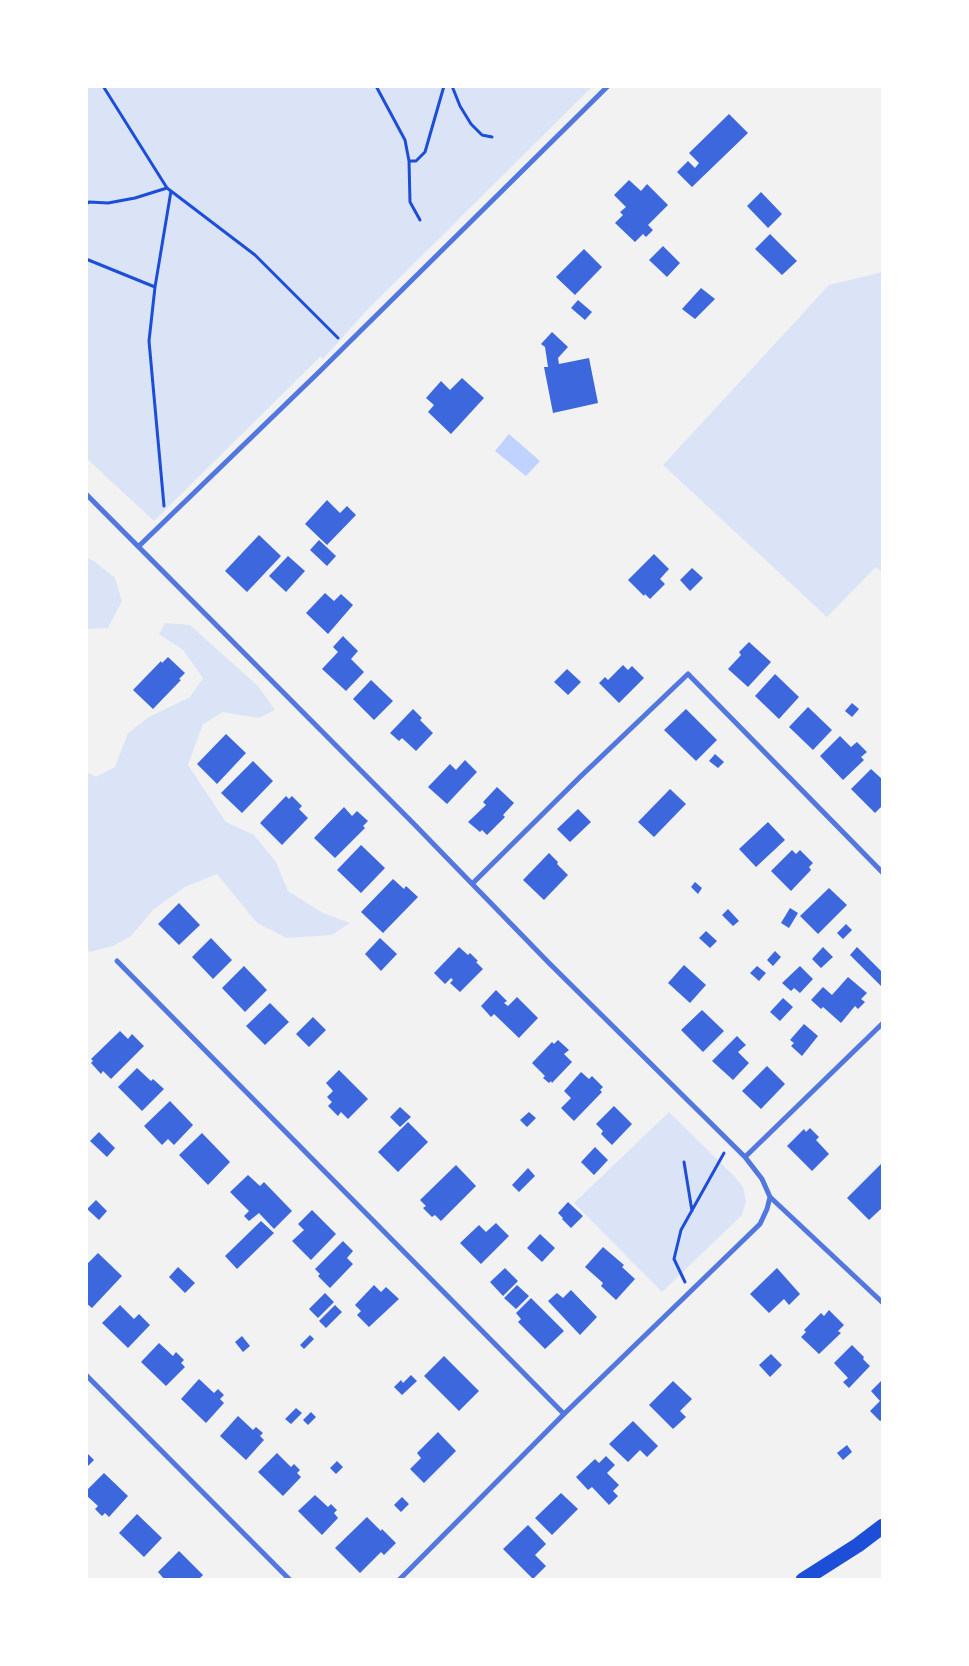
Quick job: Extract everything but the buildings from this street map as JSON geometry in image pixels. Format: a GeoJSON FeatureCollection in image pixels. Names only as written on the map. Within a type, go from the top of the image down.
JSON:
{"type":"FeatureCollection","features":[{"type":"Feature","properties":{"kind":"highway"},"geometry":{"type":"LineString","coordinates":[[803,1580],[858,1545],[883,1526]]}},
{"type":"Feature","properties":{"kind":"street"},"geometry":{"type":"LineString","coordinates":[[139,546],[346,346],[608,86]]}},
{"type":"Feature","properties":{"kind":"street"},"geometry":{"type":"LineString","coordinates":[[86,494],[473,883],[549,963],[730,1141],[762,1179],[770,1197],[883,1303]]}},
{"type":"Feature","properties":{"kind":"street"},"geometry":{"type":"LineString","coordinates":[[473,883],[688,674],[883,873]]}},
{"type":"Feature","properties":{"kind":"street"},"geometry":{"type":"LineString","coordinates":[[117,960],[564,1414]]}},
{"type":"Feature","properties":{"kind":"street"},"geometry":{"type":"LineString","coordinates":[[745,1157],[883,1023]]}},
{"type":"Feature","properties":{"kind":"street"},"geometry":{"type":"LineString","coordinates":[[399,1580],[564,1414],[760,1224],[770,1197]]}},
{"type":"Feature","properties":{"kind":"street"},"geometry":{"type":"LineString","coordinates":[[86,1375],[290,1580]]}},
{"type":"Feature","properties":{"kind":"path"},"geometry":{"type":"LineString","coordinates":[[102,86],[167,188],[255,255],[346,346]]}},
{"type":"Feature","properties":{"kind":"path"},"geometry":{"type":"LineString","coordinates":[[376,86],[405,140],[409,162],[410,202],[420,220]]}},
{"type":"Feature","properties":{"kind":"path"},"geometry":{"type":"LineString","coordinates":[[409,162],[416,161],[425,152],[444,86]]}},
{"type":"Feature","properties":{"kind":"path"},"geometry":{"type":"LineString","coordinates":[[452,86],[460,106],[471,124],[482,134],[492,136]]}},
{"type":"Feature","properties":{"kind":"path"},"geometry":{"type":"LineString","coordinates":[[86,204],[90,202],[108,203],[135,198],[167,188]]}},
{"type":"Feature","properties":{"kind":"path"},"geometry":{"type":"LineString","coordinates":[[166,520],[160,475],[149,341],[155,288],[171,192]]}},
{"type":"Feature","properties":{"kind":"path"},"geometry":{"type":"LineString","coordinates":[[86,259],[155,288]]}},
{"type":"Feature","properties":{"kind":"path"},"geometry":{"type":"LineString","coordinates":[[690,1291],[680,1275],[674,1259],[681,1230],[730,1141]]}},
{"type":"Feature","properties":{"kind":"path"},"geometry":{"type":"LineString","coordinates":[[684,1162],[692,1212]]}},
{"type":"Feature","properties":{"kind":"shaded area"},"geometry":{"type":"Polygon","coordinates":[[[86,86],[593,86],[369,308],[323,359],[321,356],[154,521],[86,458],[86,86]]]}},
{"type":"Feature","properties":{"kind":"shaded area"},"geometry":{"type":"Polygon","coordinates":[[[883,272],[883,573],[876,567],[827,617],[663,465],[829,285],[883,272]]]}},
{"type":"Feature","properties":{"kind":"shaded area"},"geometry":{"type":"Polygon","coordinates":[[[86,557],[115,578],[122,601],[108,628],[86,629],[86,557]]]}},
{"type":"Feature","properties":{"kind":"shaded area"},"geometry":{"type":"Polygon","coordinates":[[[165,623],[190,625],[258,686],[275,710],[259,718],[223,712],[203,724],[188,765],[226,822],[254,835],[276,862],[288,891],[323,913],[350,923],[332,935],[287,938],[257,923],[217,874],[185,887],[154,909],[131,936],[113,946],[90,952],[86,950],[86,772],[96,777],[115,767],[128,733],[149,717],[190,697],[203,678],[183,650],[159,634],[165,623]]]}},
{"type":"Feature","properties":{"kind":"shaded area"},"geometry":{"type":"Polygon","coordinates":[[[669,1112],[734,1176],[743,1187],[746,1201],[742,1215],[662,1292],[574,1203],[669,1112]]]}},
{"type":"Feature","properties":{"kind":"water"},"geometry":{"type":"Polygon","coordinates":[[[509,434],[540,461],[526,476],[495,451],[509,434]]]}}]}
